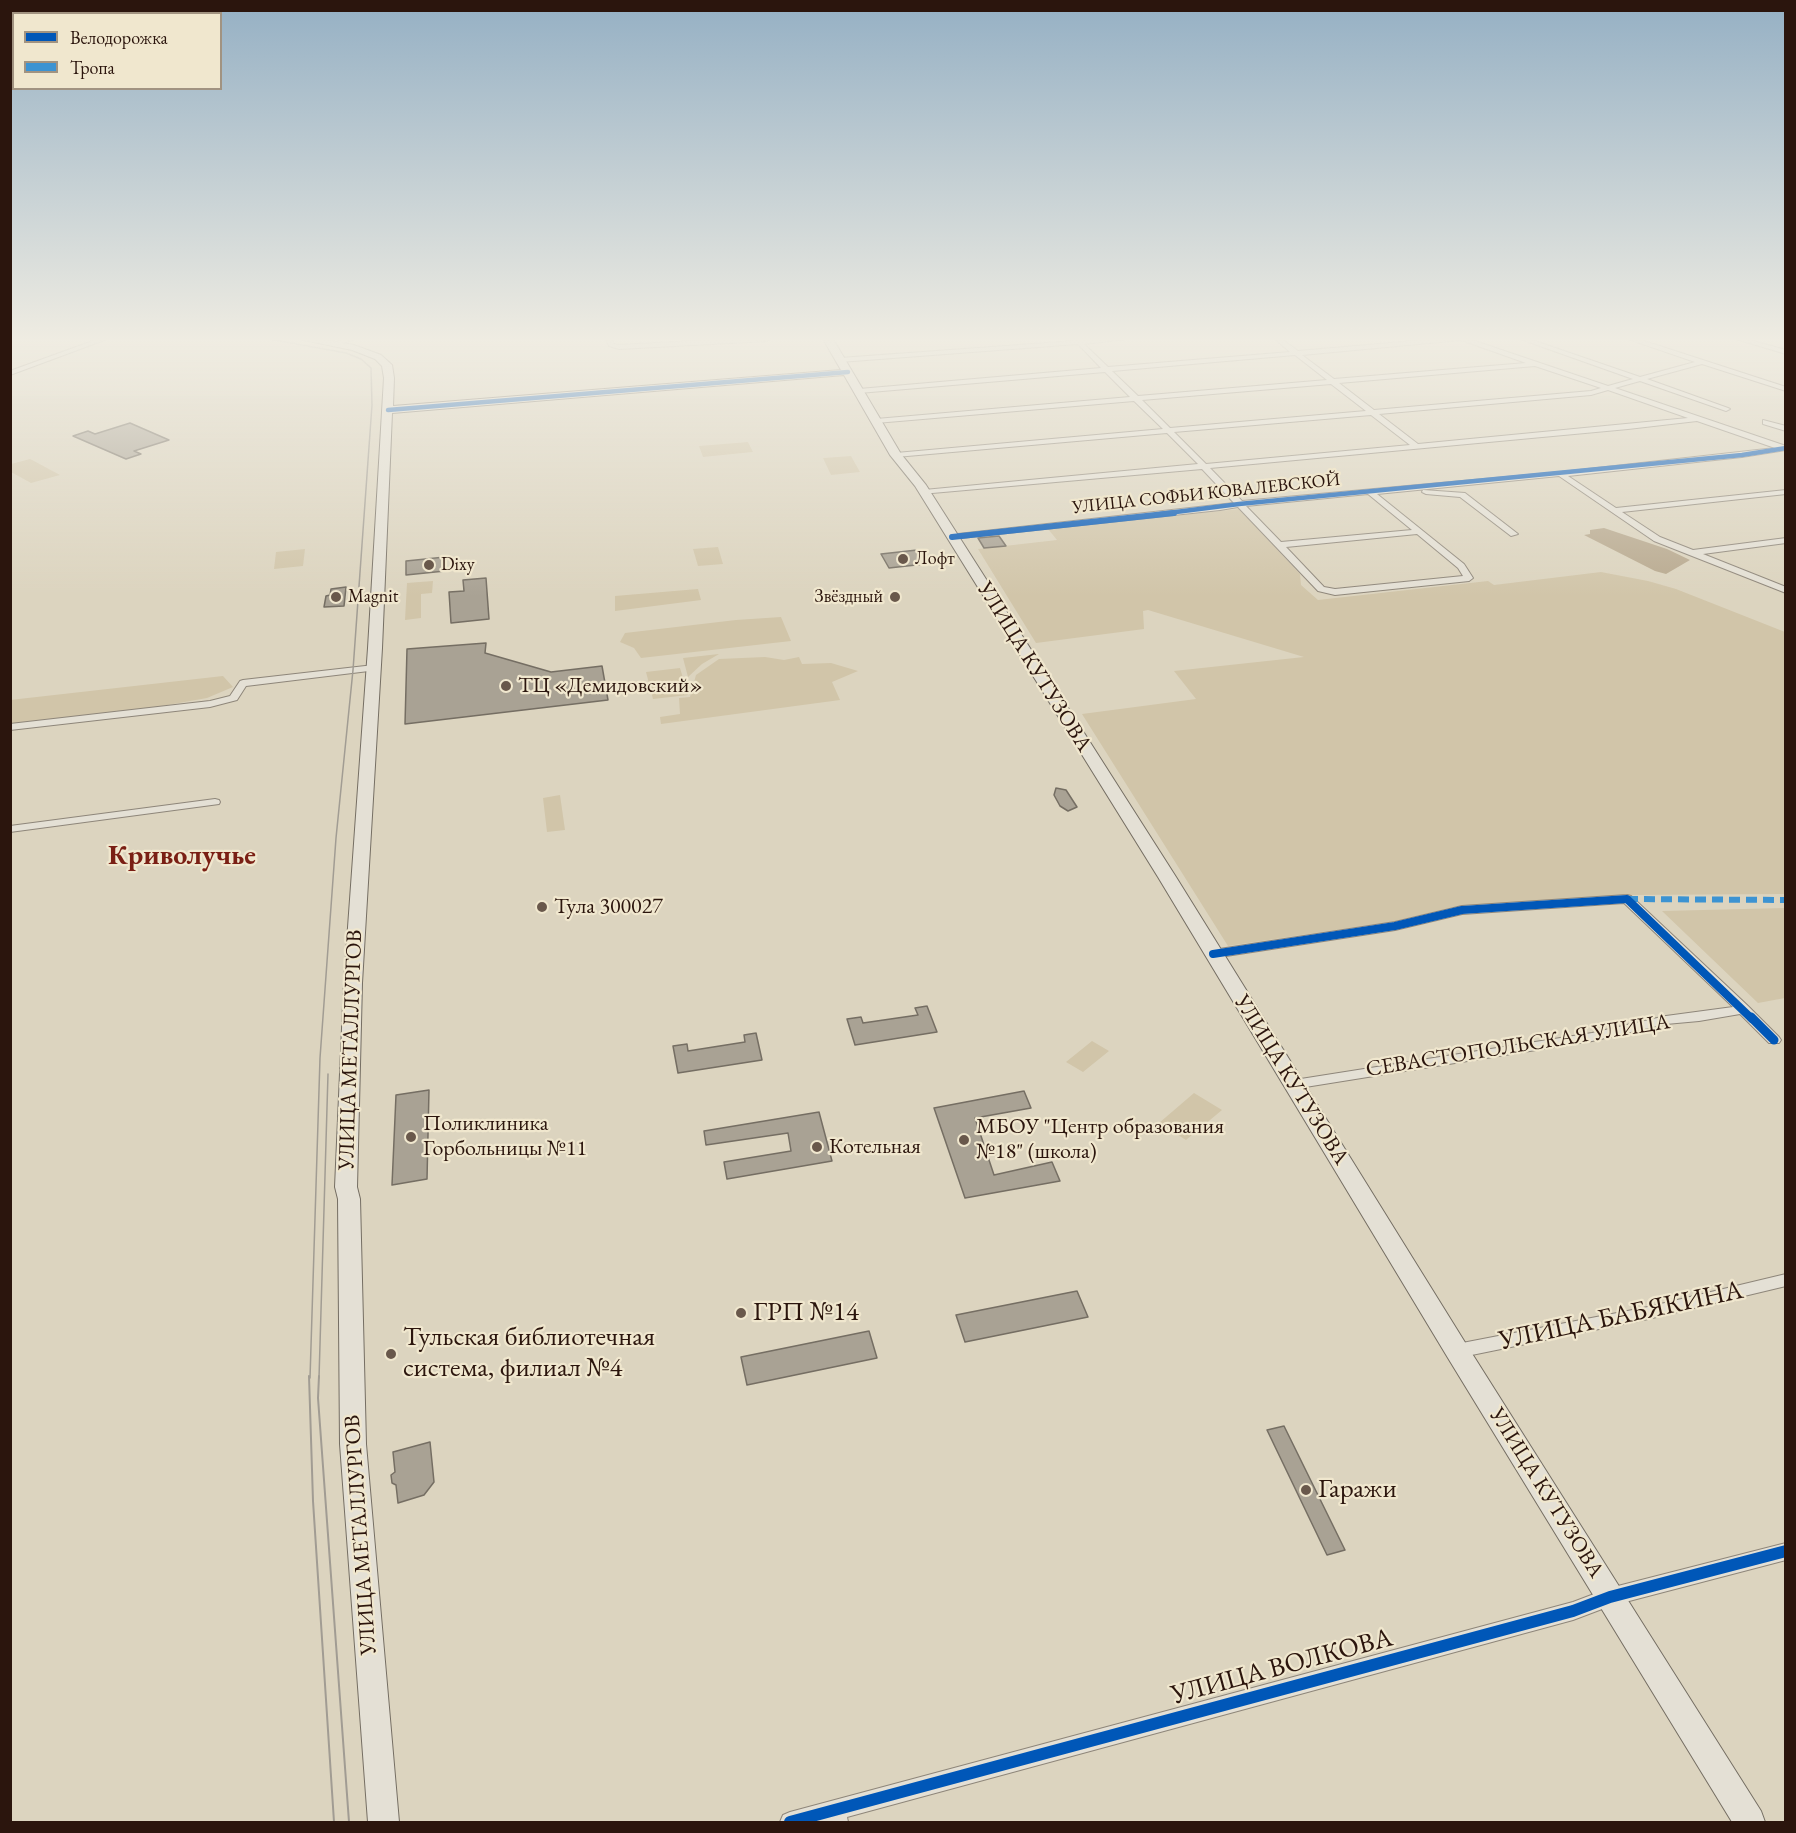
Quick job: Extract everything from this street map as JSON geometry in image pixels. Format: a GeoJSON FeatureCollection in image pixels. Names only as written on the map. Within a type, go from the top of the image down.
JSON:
{"type":"FeatureCollection","features":[{"type":"Feature","properties":{"kind":"main road","name":"УЛИЦА МЕТАЛЛУРГОВ"},"geometry":{"type":"LineString","coordinates":[[383,1822],[353,1444],[349,1199],[346,1187],[353,983],[387,425]]}},
{"type":"Feature","properties":{"kind":"main road","name":"УЛИЦА КУТУЗОВА"},"geometry":{"type":"LineString","coordinates":[[878,425],[924,492],[1161,868],[1457,1351],[1750,1822]]}},
{"type":"Feature","properties":{"kind":"street"},"geometry":{"type":"LineString","coordinates":[[1162,425],[1204,466],[1318,587],[1335,592],[1469,578],[1461,566],[1370,492]]}},
{"type":"Feature","properties":{"kind":"street"},"geometry":{"type":"LineString","coordinates":[[896,454],[1237,425]]}},
{"type":"Feature","properties":{"kind":"street"},"geometry":{"type":"LineString","coordinates":[[1387,425],[1417,447]]}},
{"type":"Feature","properties":{"kind":"street"},"geometry":{"type":"LineString","coordinates":[[924,492],[1654,425]]}},
{"type":"Feature","properties":{"kind":"street"},"geometry":{"type":"LineString","coordinates":[[1713,425],[1785,448]]}},
{"type":"Feature","properties":{"kind":"street","name":"УЛИЦА СОФЬИ КОВАЛЕВСКОЙ"},"geometry":{"type":"LineString","coordinates":[[952,537],[1239,504],[1742,455],[1785,448]]}},
{"type":"Feature","properties":{"kind":"street"},"geometry":{"type":"LineString","coordinates":[[1562,474],[1616,510],[1624,519],[1657,539],[1690,554],[1784,588]]}},
{"type":"Feature","properties":{"kind":"street"},"geometry":{"type":"LineString","coordinates":[[1407,488],[1462,495],[1514,534]]}},
{"type":"Feature","properties":{"kind":"street"},"geometry":{"type":"LineString","coordinates":[[1616,510],[1785,492]]}},
{"type":"Feature","properties":{"kind":"street"},"geometry":{"type":"LineString","coordinates":[[1278,545],[1417,532]]}},
{"type":"Feature","properties":{"kind":"street"},"geometry":{"type":"LineString","coordinates":[[1690,554],[1785,540]]}},
{"type":"Feature","properties":{"kind":"street"},"geometry":{"type":"LineString","coordinates":[[10,727],[210,704],[234,698],[243,683],[374,668]]}},
{"type":"Feature","properties":{"kind":"street"},"geometry":{"type":"LineString","coordinates":[[10,829],[215,802]]}},
{"type":"Feature","properties":{"kind":"street"},"geometry":{"type":"LineString","coordinates":[[1213,954],[1395,926],[1462,910],[1627,899],[1774,1040]]}},
{"type":"Feature","properties":{"kind":"street","name":"СЕВАСТОПОЛЬСКАЯ УЛИЦА"},"geometry":{"type":"LineString","coordinates":[[1293,1084],[1592,1037],[1666,1020],[1743,1009]]}},
{"type":"Feature","properties":{"kind":"street","name":"УЛИЦА БАБЯКИНА"},"geometry":{"type":"LineString","coordinates":[[1457,1351],[1648,1312],[1785,1280]]}},
{"type":"Feature","properties":{"kind":"street","name":"УЛИЦА ВОЛКОВА"},"geometry":{"type":"LineString","coordinates":[[790,1822],[837,1816],[1573,1611],[1610,1597],[1785,1551]]}},
{"type":"Feature","properties":{"kind":"shaded area"},"geometry":{"type":"Polygon","coordinates":[[[748,442],[753,452],[703,457],[699,446],[748,442]]]}},
{"type":"Feature","properties":{"kind":"shaded area"},"geometry":{"type":"Polygon","coordinates":[[[851,456],[860,472],[831,475],[823,458],[851,456]]]}},
{"type":"Feature","properties":{"kind":"shaded area"},"geometry":{"type":"Polygon","coordinates":[[[30,459],[60,475],[31,483],[11,472],[11,464],[30,459]]]}},
{"type":"Feature","properties":{"kind":"shaded area"},"geometry":{"type":"Polygon","coordinates":[[[1239,509],[1300,574],[1301,585],[1318,600],[1488,581],[1494,585],[1601,572],[1676,589],[1785,632],[1785,894],[1625,895],[1453,907],[1396,921],[1228,946],[1082,714],[1196,699],[1174,671],[1304,657],[1148,610],[1143,611],[1144,629],[1036,643],[978,549],[1057,540],[1048,529],[1239,509]]]}},
{"type":"Feature","properties":{"kind":"shaded area"},"geometry":{"type":"Polygon","coordinates":[[[1604,528],[1667,549],[1690,560],[1666,574],[1655,571],[1584,535],[1590,534],[1590,530],[1604,528]]]}},
{"type":"Feature","properties":{"kind":"shaded area"},"geometry":{"type":"Polygon","coordinates":[[[718,547],[723,564],[698,566],[693,549],[718,547]]]}},
{"type":"Feature","properties":{"kind":"shaded area"},"geometry":{"type":"Polygon","coordinates":[[[305,549],[303,566],[274,569],[276,552],[305,549]]]}},
{"type":"Feature","properties":{"kind":"shaded area"},"geometry":{"type":"Polygon","coordinates":[[[433,581],[432,593],[421,594],[421,618],[405,620],[407,583],[433,581]]]}},
{"type":"Feature","properties":{"kind":"shaded area"},"geometry":{"type":"Polygon","coordinates":[[[698,589],[701,600],[615,611],[615,596],[698,589]]]}},
{"type":"Feature","properties":{"kind":"shaded area"},"geometry":{"type":"Polygon","coordinates":[[[781,617],[791,641],[641,658],[634,648],[620,642],[625,633],[781,617]]]}},
{"type":"Feature","properties":{"kind":"shaded area"},"geometry":{"type":"Polygon","coordinates":[[[719,654],[702,664],[688,677],[683,658],[719,654]]]}},
{"type":"Feature","properties":{"kind":"shaded area"},"geometry":{"type":"Polygon","coordinates":[[[765,657],[784,660],[799,657],[802,664],[831,663],[858,671],[832,682],[840,700],[661,724],[660,717],[680,714],[679,698],[690,697],[696,675],[719,659],[765,657]]]}},
{"type":"Feature","properties":{"kind":"shaded area"},"geometry":{"type":"Polygon","coordinates":[[[680,668],[688,695],[653,699],[646,672],[680,668]]]}},
{"type":"Feature","properties":{"kind":"shaded area"},"geometry":{"type":"Polygon","coordinates":[[[223,676],[233,687],[207,698],[134,711],[11,724],[10,700],[223,676]]]}},
{"type":"Feature","properties":{"kind":"shaded area"},"geometry":{"type":"Polygon","coordinates":[[[560,795],[565,830],[547,832],[543,798],[560,795]]]}},
{"type":"Feature","properties":{"kind":"shaded area"},"geometry":{"type":"Polygon","coordinates":[[[1785,908],[1785,998],[1758,1003],[1662,911],[1785,908]]]}},
{"type":"Feature","properties":{"kind":"shaded area"},"geometry":{"type":"Polygon","coordinates":[[[1092,1041],[1109,1051],[1083,1072],[1066,1062],[1092,1041]]]}},
{"type":"Feature","properties":{"kind":"shaded area"},"geometry":{"type":"Polygon","coordinates":[[[1194,1093],[1222,1110],[1186,1140],[1159,1123],[1194,1093]]]}},
{"type":"Feature","properties":{"kind":"building"},"geometry":{"type":"Polygon","coordinates":[[[125,425],[134,425],[169,440],[134,451],[141,454],[126,459],[73,436],[88,431],[95,434],[125,425]]]}},
{"type":"Feature","properties":{"kind":"building"},"geometry":{"type":"Polygon","coordinates":[[[999,536],[1006,546],[984,548],[978,538],[999,536]]]}},
{"type":"Feature","properties":{"kind":"building","name":"Лофт"},"geometry":{"type":"Polygon","coordinates":[[[917,550],[925,564],[889,568],[881,554],[917,550]]]}},
{"type":"Feature","properties":{"kind":"building","name":"Dixy"},"geometry":{"type":"Polygon","coordinates":[[[445,557],[445,571],[406,575],[406,561],[445,557]]]}},
{"type":"Feature","properties":{"kind":"building"},"geometry":{"type":"Polygon","coordinates":[[[486,578],[489,619],[451,623],[449,592],[464,591],[463,580],[486,578]]]}},
{"type":"Feature","properties":{"kind":"building","name":"Magnit"},"geometry":{"type":"Polygon","coordinates":[[[346,587],[344,606],[324,607],[326,596],[330,595],[331,589],[346,587]]]}},
{"type":"Feature","properties":{"kind":"building","name":"ТЦ «Демидовский»"},"geometry":{"type":"Polygon","coordinates":[[[486,643],[485,653],[551,672],[602,666],[608,700],[405,724],[407,649],[486,643]]]}},
{"type":"Feature","properties":{"kind":"building"},"geometry":{"type":"Polygon","coordinates":[[[1056,788],[1066,790],[1077,807],[1068,811],[1060,806],[1054,795],[1056,788]]]}},
{"type":"Feature","properties":{"kind":"building"},"geometry":{"type":"Polygon","coordinates":[[[927,1006],[937,1032],[855,1045],[847,1019],[861,1017],[863,1023],[918,1015],[915,1008],[927,1006]]]}},
{"type":"Feature","properties":{"kind":"building"},"geometry":{"type":"Polygon","coordinates":[[[756,1033],[762,1060],[678,1073],[673,1046],[687,1044],[688,1051],[745,1042],[744,1035],[756,1033]]]}},
{"type":"Feature","properties":{"kind":"building","name":"Поликлиника Горбольницы №11"},"geometry":{"type":"Polygon","coordinates":[[[429,1090],[427,1179],[392,1185],[396,1095],[429,1090]]]}},
{"type":"Feature","properties":{"kind":"building","name":"МБОУ \"Центр образования №18\" (школа)"},"geometry":{"type":"Polygon","coordinates":[[[1024,1091],[1031,1108],[975,1118],[994,1175],[1052,1162],[1060,1181],[965,1198],[934,1108],[1024,1091]]]}},
{"type":"Feature","properties":{"kind":"building","name":"Котельная"},"geometry":{"type":"Polygon","coordinates":[[[819,1112],[832,1161],[727,1179],[724,1162],[791,1151],[788,1133],[706,1145],[704,1131],[819,1112]]]}},
{"type":"Feature","properties":{"kind":"building"},"geometry":{"type":"Polygon","coordinates":[[[1077,1291],[1088,1317],[965,1342],[956,1315],[1077,1291]]]}},
{"type":"Feature","properties":{"kind":"building"},"geometry":{"type":"Polygon","coordinates":[[[869,1331],[877,1358],[747,1385],[741,1357],[869,1331]]]}},
{"type":"Feature","properties":{"kind":"building","name":"Гаражи"},"geometry":{"type":"Polygon","coordinates":[[[1284,1426],[1345,1550],[1327,1555],[1267,1430],[1284,1426]]]}},
{"type":"Feature","properties":{"kind":"building"},"geometry":{"type":"Polygon","coordinates":[[[430,1442],[434,1482],[424,1495],[398,1503],[396,1485],[392,1483],[391,1475],[395,1472],[393,1452],[430,1442]]]}},
{"type":"Feature","properties":{"kind":"tram line"},"geometry":{"type":"LineString","coordinates":[[310,1378],[320,1058],[336,838],[353,670],[371,425]]}},
{"type":"Feature","properties":{"kind":"tram line"},"geometry":{"type":"LineString","coordinates":[[319,1378],[328,1074]]}},
{"type":"Feature","properties":{"kind":"tram line"},"geometry":{"type":"LineString","coordinates":[[309,1376],[313,1501],[334,1822]]}},
{"type":"Feature","properties":{"kind":"tram line"},"geometry":{"type":"LineString","coordinates":[[319,1376],[318,1398],[349,1822]]}},
{"type":"Feature","properties":{"kind":"marked path"},"geometry":{"type":"LineString","coordinates":[[1627,899],[1786,900]]}},
{"type":"Feature","properties":{"kind":"cycle path"},"geometry":{"type":"LineString","coordinates":[[952,537],[1220,508],[1239,504],[1561,474],[1742,455],[1786,448]]}},
{"type":"Feature","properties":{"kind":"cycle path"},"geometry":{"type":"LineString","coordinates":[[1213,954],[1395,926],[1462,910],[1627,899],[1774,1040]]}},
{"type":"Feature","properties":{"kind":"cycle path"},"geometry":{"type":"LineString","coordinates":[[790,1822],[1573,1611],[1610,1597],[1786,1551]]}},
{"type":"Feature","properties":{"kind":"place","name":"Лофт"},"geometry":{"type":"Point","coordinates":[903,559]}},
{"type":"Feature","properties":{"kind":"place","name":"Dixy"},"geometry":{"type":"Point","coordinates":[429,565]}},
{"type":"Feature","properties":{"kind":"place","name":"Magnit"},"geometry":{"type":"Point","coordinates":[336,597]}},
{"type":"Feature","properties":{"kind":"place","name":"Звёздный"},"geometry":{"type":"Point","coordinates":[895,597]}},
{"type":"Feature","properties":{"kind":"place","name":"ТЦ «Демидовский»"},"geometry":{"type":"Point","coordinates":[506,686]}},
{"type":"Feature","properties":{"kind":"place","name":"Тула 300027"},"geometry":{"type":"Point","coordinates":[542,907]}},
{"type":"Feature","properties":{"kind":"place","name":"Поликлиника Горбольницы №11"},"geometry":{"type":"Point","coordinates":[411,1137]}},
{"type":"Feature","properties":{"kind":"place","name":"МБОУ \"Центр образования №18\" (школа)"},"geometry":{"type":"Point","coordinates":[964,1140]}},
{"type":"Feature","properties":{"kind":"place","name":"Котельная"},"geometry":{"type":"Point","coordinates":[817,1147]}},
{"type":"Feature","properties":{"kind":"place","name":"ГРП №14"},"geometry":{"type":"Point","coordinates":[741,1313]}},
{"type":"Feature","properties":{"kind":"place","name":"Тульская библиотечная система, филиал №4"},"geometry":{"type":"Point","coordinates":[391,1354]}},
{"type":"Feature","properties":{"kind":"place","name":"Гаражи"},"geometry":{"type":"Point","coordinates":[1306,1490]}},
{"type":"Feature","properties":{"kind":"district","name":"Криволучье"},"geometry":{"type":"Point","coordinates":[182,856]}}]}
